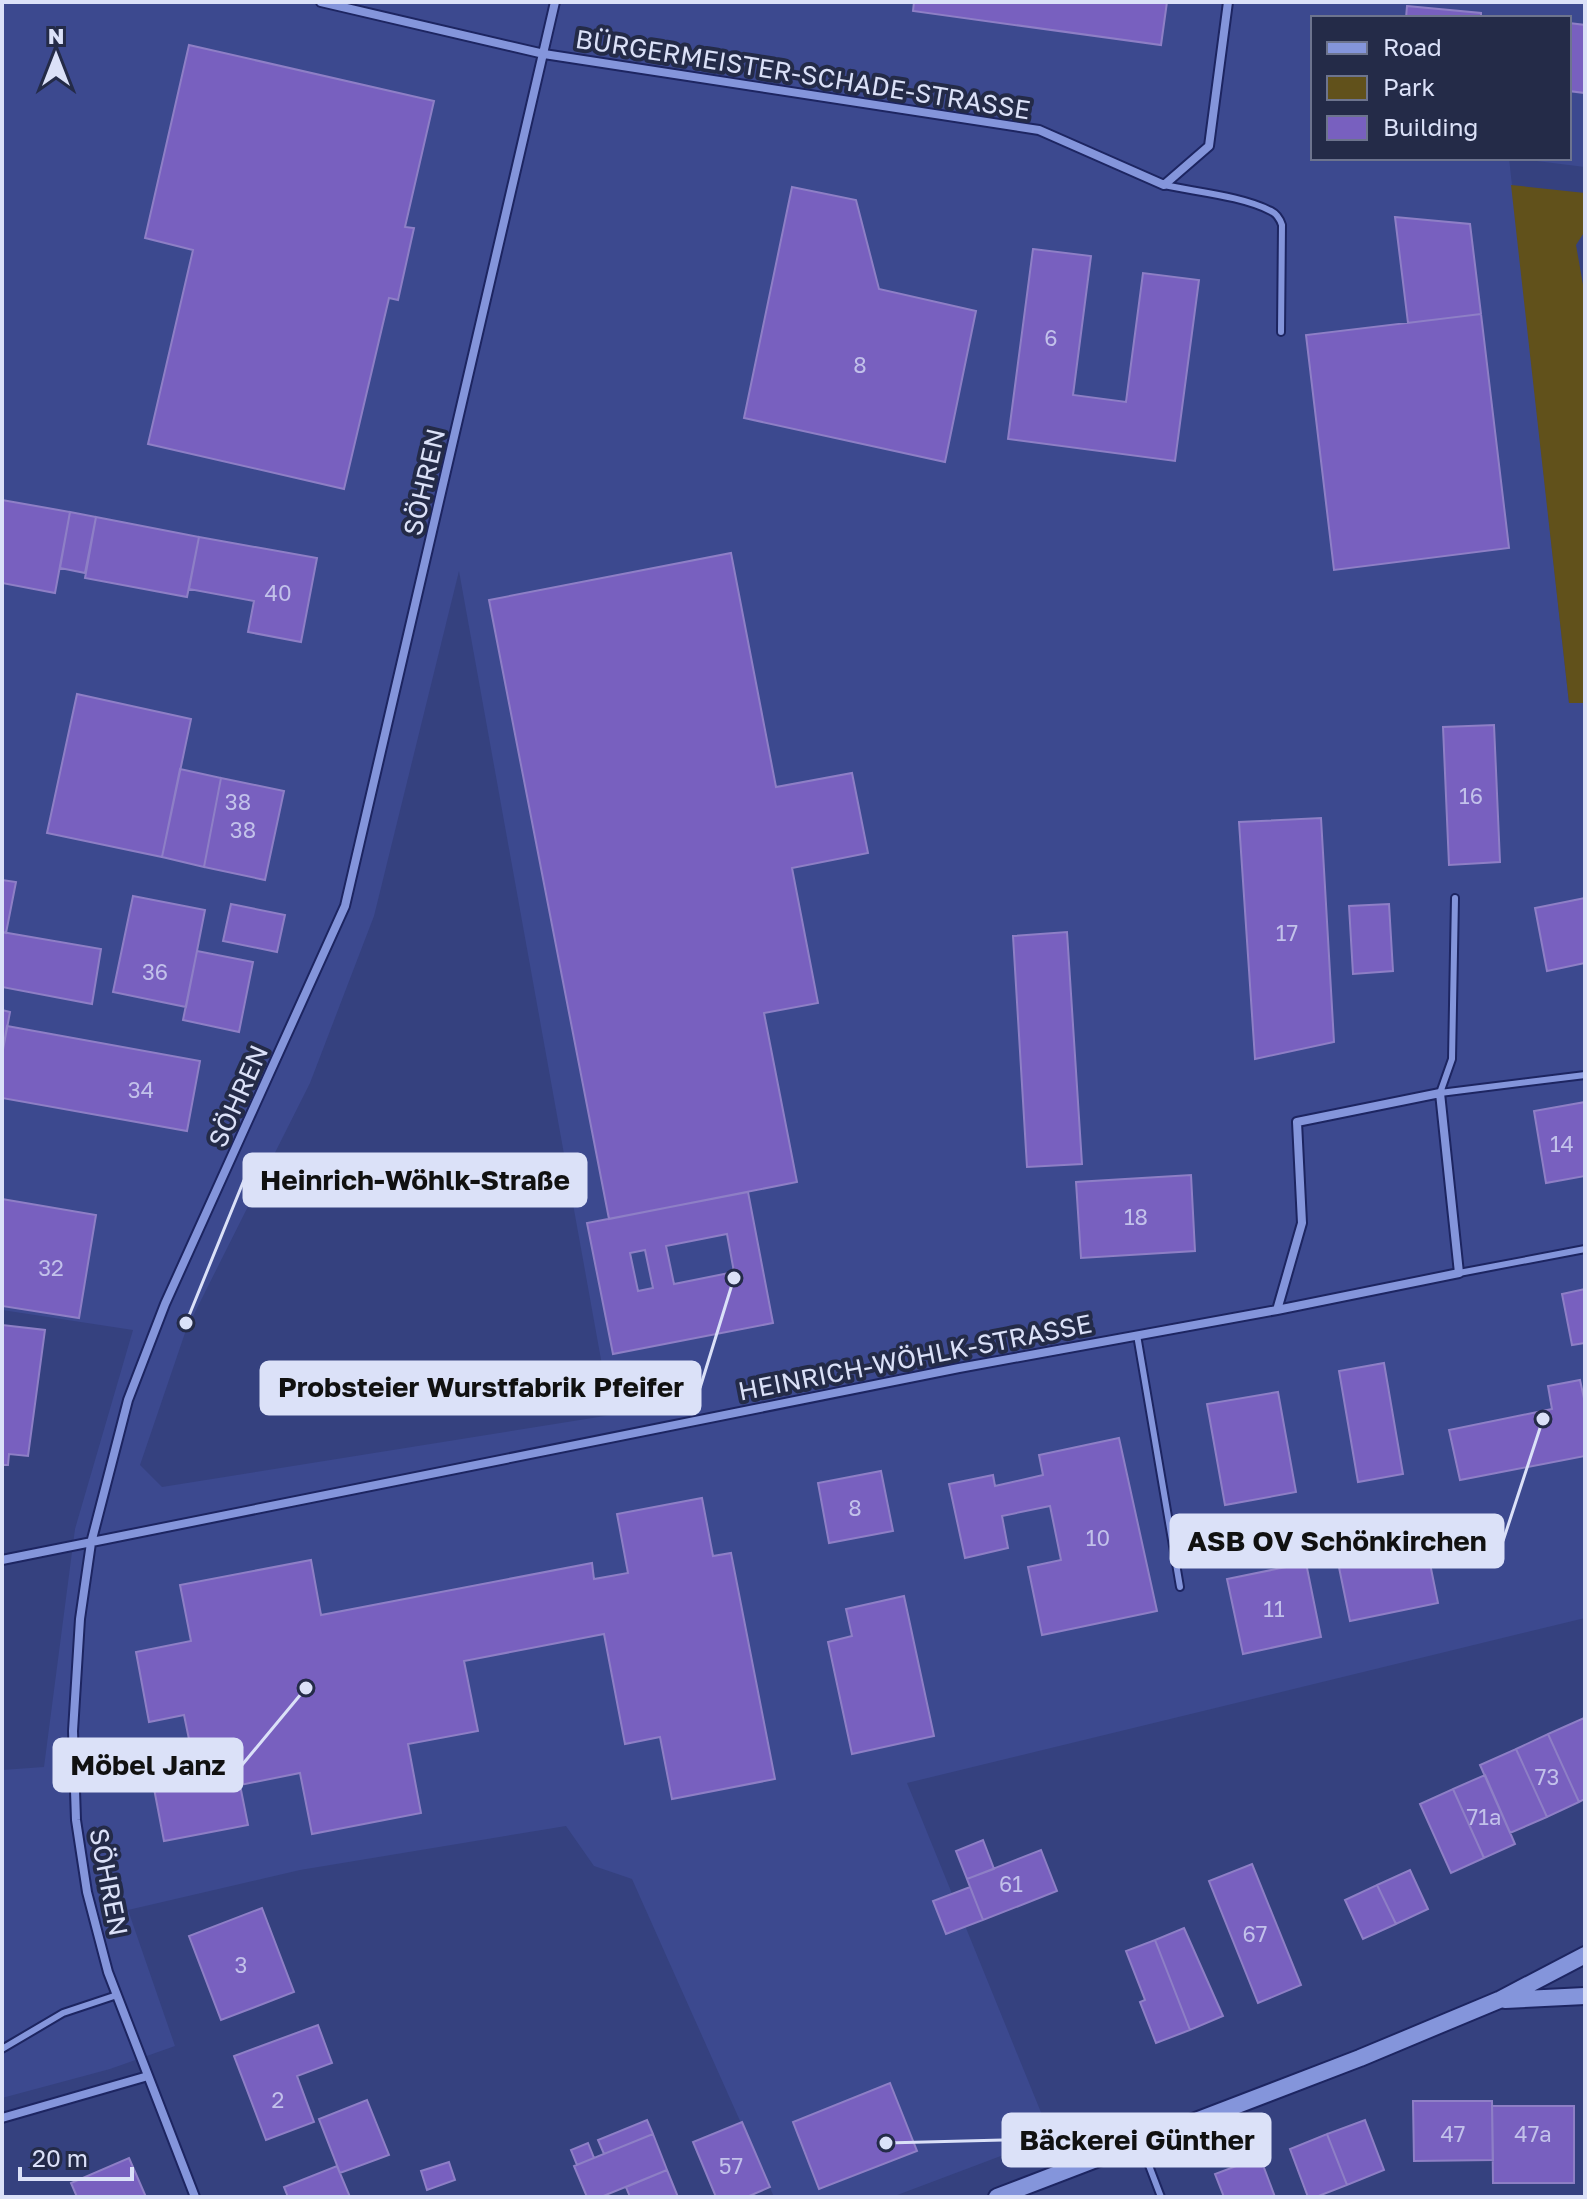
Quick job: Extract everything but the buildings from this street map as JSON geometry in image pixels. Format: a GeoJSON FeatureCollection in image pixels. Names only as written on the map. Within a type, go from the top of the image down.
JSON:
{"type":"FeatureCollection","features":[{"type":"Feature","properties":{"kind":"main road"},"geometry":{"type":"LineString","coordinates":[[997,2197],[1360,2058],[1499,2000],[1585,1955]]}},
{"type":"Feature","properties":{"kind":"main road"},"geometry":{"type":"LineString","coordinates":[[1499,2000],[1585,1996]]}},
{"type":"Feature","properties":{"kind":"street","name":"BÜRGERMEISTER-SCHADE-STRASSE"},"geometry":{"type":"LineString","coordinates":[[321,2],[544,54],[1039,130],[1164,185]]}},
{"type":"Feature","properties":{"kind":"street","name":"SÖHREN"},"geometry":{"type":"LineString","coordinates":[[195,2197],[108,1972],[87,1892],[76,1820],[73,1731],[80,1619],[91,1543],[128,1400],[165,1304],[345,906],[555,2]]}},
{"type":"Feature","properties":{"kind":"street"},"geometry":{"type":"LineString","coordinates":[[1164,185],[1209,146],[1228,2]]}},
{"type":"Feature","properties":{"kind":"street"},"geometry":{"type":"LineString","coordinates":[[1277,1310],[1302,1223],[1297,1122],[1440,1093],[1459,1273]]}},
{"type":"Feature","properties":{"kind":"street","name":"HEINRICH-WÖHLK-STRASSE"},"geometry":{"type":"LineString","coordinates":[[2,1560],[928,1374],[1459,1273]]}},
{"type":"Feature","properties":{"kind":"street"},"geometry":{"type":"LineString","coordinates":[[2,2118],[148,2076]]}},
{"type":"Feature","properties":{"kind":"lane"},"geometry":{"type":"LineString","coordinates":[[1164,185],[1242,202],[1272,211],[1279,217],[1282,225],[1281,332]]}},
{"type":"Feature","properties":{"kind":"lane"},"geometry":{"type":"LineString","coordinates":[[1455,898],[1452,1059],[1440,1093],[1585,1075]]}},
{"type":"Feature","properties":{"kind":"lane"},"geometry":{"type":"LineString","coordinates":[[1459,1273],[1585,1249]]}},
{"type":"Feature","properties":{"kind":"lane"},"geometry":{"type":"LineString","coordinates":[[1137,1335],[1180,1587]]}},
{"type":"Feature","properties":{"kind":"lane"},"geometry":{"type":"LineString","coordinates":[[2,2049],[63,2013],[117,1995]]}},
{"type":"Feature","properties":{"kind":"lane"},"geometry":{"type":"LineString","coordinates":[[1140,2142],[1161,2197]]}},
{"type":"Feature","properties":{"kind":"shaded area"},"geometry":{"type":"Polygon","coordinates":[[[2,2],[1585,2],[1585,167],[1529,160],[1571,160],[1571,16],[1311,16],[1311,160],[1509,160],[1569,703],[1585,703],[1585,1618],[907,1783],[1051,2137],[892,2197],[774,2197],[632,1879],[594,1866],[566,1826],[300,1870],[128,1910],[175,2046],[110,2069],[2,2098],[2,1770],[44,1767],[75,1529],[133,1330],[2,1310],[2,2]],[[459,571],[374,916],[310,1083],[186,1330],[140,1465],[162,1487],[611,1415],[459,571]]]}},
{"type":"Feature","properties":{"kind":"green space"},"geometry":{"type":"Polygon","coordinates":[[[1511,185],[1585,193],[1585,231],[1576,245],[1585,296],[1585,703],[1569,703],[1511,185]]]}},
{"type":"Feature","properties":{"kind":"place","name":"Probsteier Wurstfabrik Pfeifer"},"geometry":{"type":"Point","coordinates":[734,1278]}},
{"type":"Feature","properties":{"kind":"place","name":"Heinrich-Wöhlk-Straße"},"geometry":{"type":"Point","coordinates":[186,1323]}},
{"type":"Feature","properties":{"kind":"place","name":"ASB OV Schönkirchen"},"geometry":{"type":"Point","coordinates":[1543,1419]}},
{"type":"Feature","properties":{"kind":"place","name":"Möbel Janz"},"geometry":{"type":"Point","coordinates":[306,1688]}},
{"type":"Feature","properties":{"kind":"place","name":"Bäckerei Günther"},"geometry":{"type":"Point","coordinates":[886,2143]}}]}
